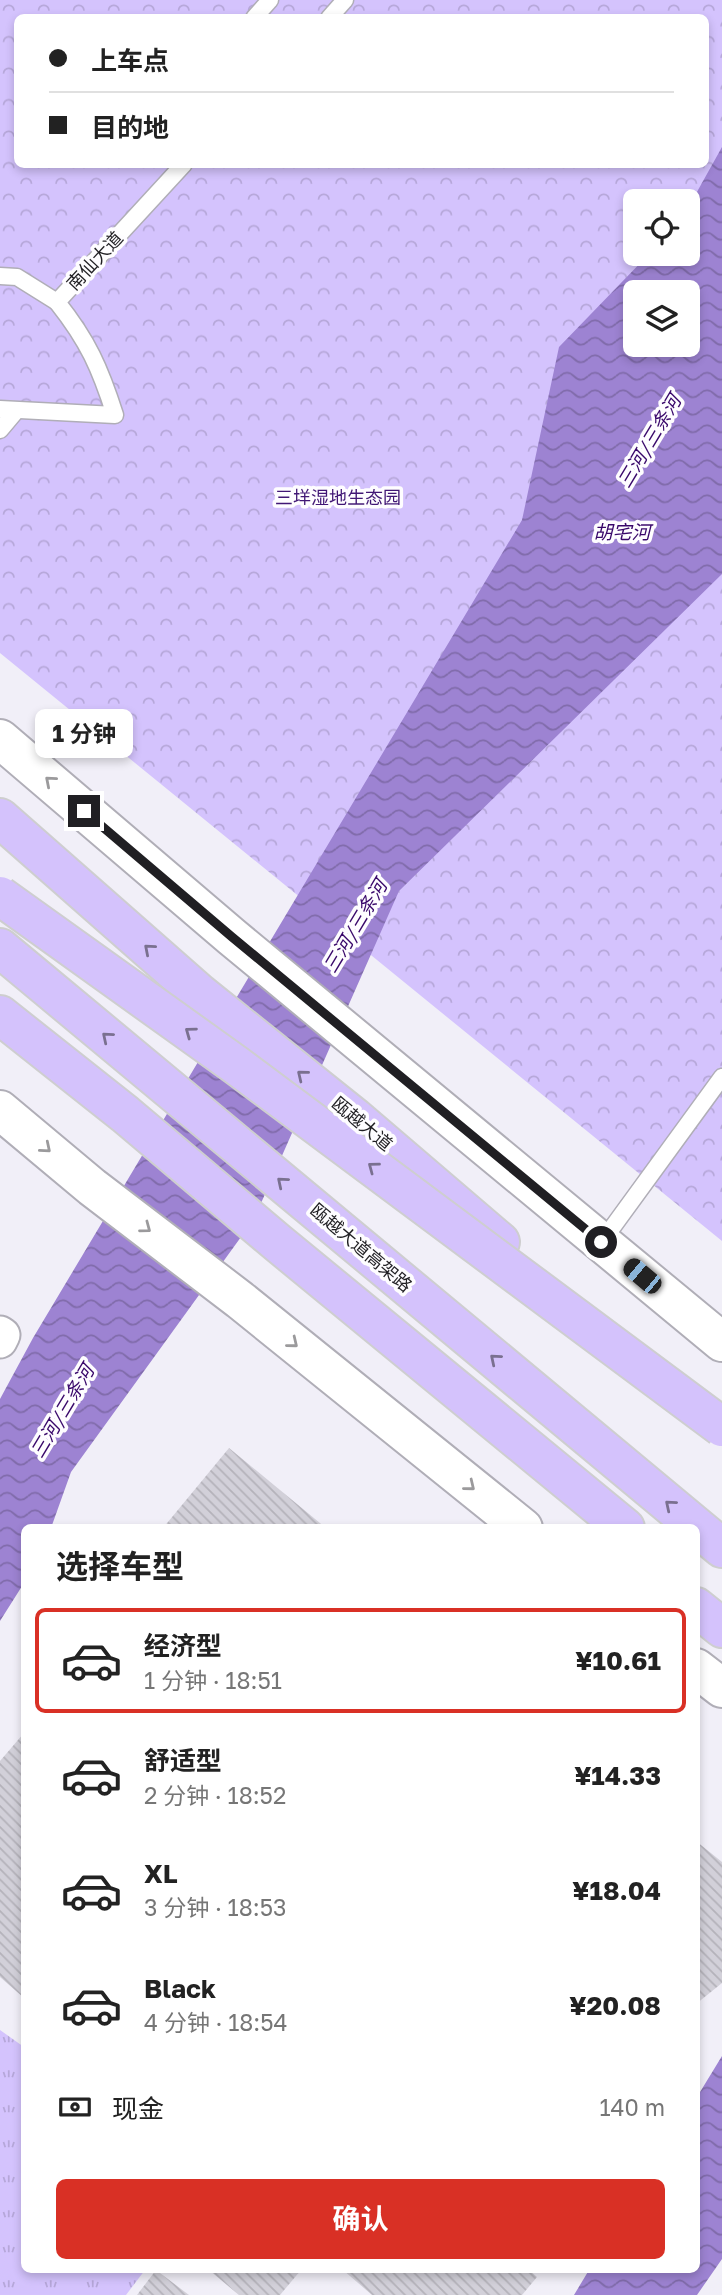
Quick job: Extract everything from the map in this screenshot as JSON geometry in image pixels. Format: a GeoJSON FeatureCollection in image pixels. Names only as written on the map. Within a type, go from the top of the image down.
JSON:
{"type":"FeatureCollection","features":[{"type":"Feature","properties":{"kind":"highway","name":"瓯越大道"},"geometry":{"type":"LineString","coordinates":[[0,818],[200,994],[355,1118],[722,1433]]}},
{"type":"Feature","properties":{"kind":"highway"},"geometry":{"type":"LineString","coordinates":[[0,896],[247,1073],[722,1427]]}},
{"type":"Feature","properties":{"kind":"highway","name":"瓯越大道高架路"},"geometry":{"type":"LineString","coordinates":[[0,948],[693,1524]]}},
{"type":"Feature","properties":{"kind":"highway"},"geometry":{"type":"LineString","coordinates":[[0,1015],[125,1114],[620,1524]]}},
{"type":"Feature","properties":{"kind":"highway"},"geometry":{"type":"LineString","coordinates":[[0,1031],[596,1524]]}},
{"type":"Feature","properties":{"kind":"highway","name":"瓯越大道高架路"},"geometry":{"type":"LineString","coordinates":[[700,1530],[722,1548]]}},
{"type":"Feature","properties":{"kind":"highway"},"geometry":{"type":"LineString","coordinates":[[700,1589],[722,1607]]}},
{"type":"Feature","properties":{"kind":"highway"},"geometry":{"type":"LineString","coordinates":[[700,1610],[722,1628]]}},
{"type":"Feature","properties":{"kind":"street"},"geometry":{"type":"LineString","coordinates":[[0,738],[232,937],[722,1342]]}},
{"type":"Feature","properties":{"kind":"street"},"geometry":{"type":"LineString","coordinates":[[0,1110],[92,1187],[240,1300],[518,1524]]}},
{"type":"Feature","properties":{"kind":"street"},"geometry":{"type":"LineString","coordinates":[[0,1333],[3,1335],[0,1341]]}},
{"type":"Feature","properties":{"kind":"street"},"geometry":{"type":"LineString","coordinates":[[700,1671],[722,1688]]}},
{"type":"Feature","properties":{"kind":"lane"},"geometry":{"type":"LineString","coordinates":[[258,14],[270,0]]}},
{"type":"Feature","properties":{"kind":"lane"},"geometry":{"type":"LineString","coordinates":[[333,14],[345,0]]}},
{"type":"Feature","properties":{"kind":"lane","name":"南仙大道"},"geometry":{"type":"LineString","coordinates":[[8,410],[115,415],[102,373],[86,342],[57,302],[180,168]]}},
{"type":"Feature","properties":{"kind":"lane"},"geometry":{"type":"LineString","coordinates":[[0,276],[17,277],[57,302]]}},
{"type":"Feature","properties":{"kind":"lane"},"geometry":{"type":"LineString","coordinates":[[0,430],[8,410]]}},
{"type":"Feature","properties":{"kind":"lane"},"geometry":{"type":"LineString","coordinates":[[601,1242],[722,1077]]}},
{"type":"Feature","properties":{"kind":"green space","name":"三垟湿地生态园"},"geometry":{"type":"Polygon","coordinates":[[[0,0],[722,0],[722,1241],[0,653],[0,0]]]}},
{"type":"Feature","properties":{"kind":"green space"},"geometry":{"type":"Polygon","coordinates":[[[0,2030],[21,2045],[21,2273],[143,2273],[126,2295],[0,2295],[0,2030]]]}},
{"type":"Feature","properties":{"kind":"water"},"geometry":{"type":"Polygon","coordinates":[[[722,147],[722,574],[399,891],[254,1219],[71,1472],[52,1524],[21,1524],[21,1588],[0,1621],[0,1399],[33,1338],[522,520],[559,347],[623,281],[623,357],[700,357],[700,280],[624,280],[637,266],[700,266],[699,189],[722,147]]]}},
{"type":"Feature","properties":{"kind":"water"},"geometry":{"type":"Polygon","coordinates":[[[722,2056],[722,2259],[697,2295],[574,2295],[587,2273],[700,2273],[700,2092],[722,2056]]]}},
{"type":"Feature","properties":{"kind":"building"},"geometry":{"type":"Polygon","coordinates":[[[229,1448],[321,1524],[166,1524],[229,1448]]]}},
{"type":"Feature","properties":{"kind":"building"},"geometry":{"type":"Polygon","coordinates":[[[21,1736],[21,1995],[0,1977],[0,1761],[21,1736]]]}},
{"type":"Feature","properties":{"kind":"building"},"geometry":{"type":"Polygon","coordinates":[[[700,1844],[722,1862],[722,1983],[700,2001],[700,1844]]]}},
{"type":"Feature","properties":{"kind":"building"},"geometry":{"type":"Polygon","coordinates":[[[154,2273],[160,2273],[189,2295],[137,2295],[154,2273]]]}},
{"type":"Feature","properties":{"kind":"building"},"geometry":{"type":"Polygon","coordinates":[[[213,2273],[298,2273],[280,2295],[239,2295],[213,2273]]]}},
{"type":"Feature","properties":{"kind":"building"},"geometry":{"type":"Polygon","coordinates":[[[346,2273],[532,2273],[537,2277],[522,2295],[372,2295],[346,2273]]]}},
{"type":"Feature","properties":{"kind":"route"},"geometry":{"type":"LineString","coordinates":[[84,811],[601,1242]]}},
{"type":"Feature","properties":{"kind":"water label","name":"三河/三条河"},"geometry":{"type":"Point","coordinates":[649,441]}},
{"type":"Feature","properties":{"kind":"water label","name":"胡宅河"},"geometry":{"type":"Point","coordinates":[622,532]}},
{"type":"Feature","properties":{"kind":"water label","name":"三河/三条河"},"geometry":{"type":"Point","coordinates":[355,926]}},
{"type":"Feature","properties":{"kind":"water label","name":"三河/三条河"},"geometry":{"type":"Point","coordinates":[62,1411]}}]}
